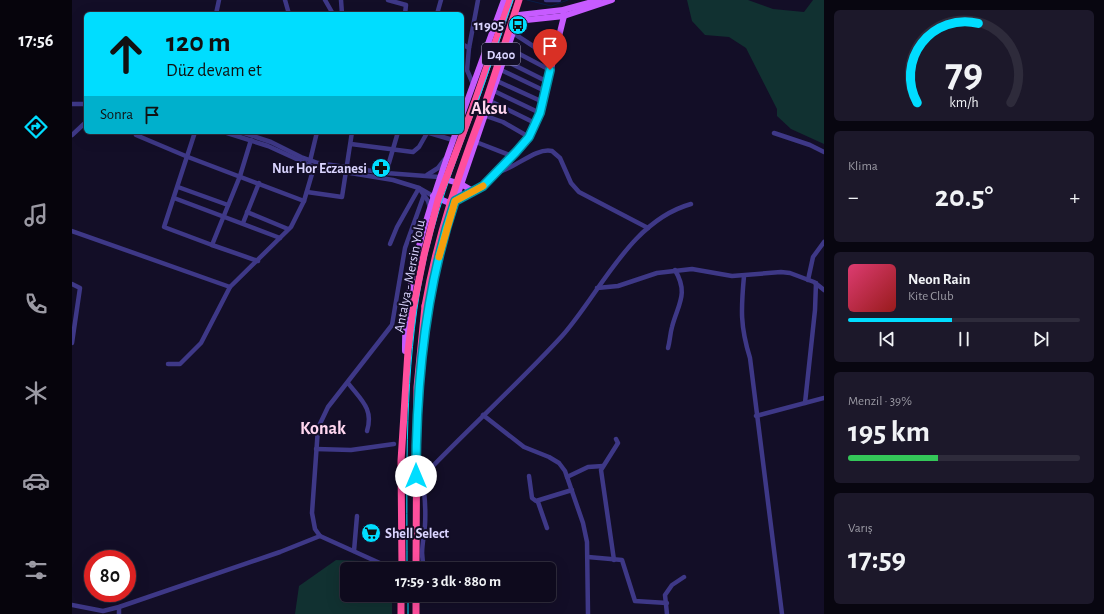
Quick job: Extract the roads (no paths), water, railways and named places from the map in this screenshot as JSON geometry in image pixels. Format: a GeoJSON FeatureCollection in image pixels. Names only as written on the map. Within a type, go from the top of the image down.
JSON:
{"type":"FeatureCollection","features":[{"type":"Feature","properties":{"kind":"highway","name":"Antalya - Mersin Yolu"},"geometry":{"type":"LineString","coordinates":[[464,131],[510,0]]}},
{"type":"Feature","properties":{"kind":"highway","name":"Antalya - Mersin Yolu"},"geometry":{"type":"LineString","coordinates":[[416,562],[418,475],[416,416],[418,361],[425,306],[442,226],[458,173],[484,107],[519,1]]}},
{"type":"Feature","properties":{"kind":"highway"},"geometry":{"type":"LineString","coordinates":[[518,18],[519,1]]}},
{"type":"Feature","properties":{"kind":"highway","name":"Antalya - Mersin Yolu"},"geometry":{"type":"LineString","coordinates":[[402,562],[401,461],[406,375],[414,304],[424,255],[438,200],[463,134]]}},
{"type":"Feature","properties":{"kind":"highway"},"geometry":{"type":"LineString","coordinates":[[401,602],[401,614]]}},
{"type":"Feature","properties":{"kind":"highway"},"geometry":{"type":"LineString","coordinates":[[416,602],[416,614]]}},
{"type":"Feature","properties":{"kind":"main road"},"geometry":{"type":"LineString","coordinates":[[464,109],[504,0]]}},
{"type":"Feature","properties":{"kind":"main road"},"geometry":{"type":"LineString","coordinates":[[564,13],[599,0]]}},
{"type":"Feature","properties":{"kind":"main road"},"geometry":{"type":"LineString","coordinates":[[416,416],[432,290],[447,227],[486,116],[518,18],[564,13],[612,0]]}},
{"type":"Feature","properties":{"kind":"main road"},"geometry":{"type":"LineString","coordinates":[[433,196],[447,202],[455,201],[483,186],[529,137],[537,124],[564,13]]}},
{"type":"Feature","properties":{"kind":"main road"},"geometry":{"type":"LineString","coordinates":[[406,375],[405,331],[409,297],[433,196],[455,134]]}},
{"type":"Feature","properties":{"kind":"main road"},"geometry":{"type":"LineString","coordinates":[[439,177],[461,184],[473,191]]}},
{"type":"Feature","properties":{"kind":"street"},"geometry":{"type":"LineString","coordinates":[[216,12],[219,0]]}},
{"type":"Feature","properties":{"kind":"street"},"geometry":{"type":"LineString","coordinates":[[285,0],[288,12]]}},
{"type":"Feature","properties":{"kind":"street"},"geometry":{"type":"LineString","coordinates":[[325,0],[332,12]]}},
{"type":"Feature","properties":{"kind":"street"},"geometry":{"type":"LineString","coordinates":[[341,0],[342,12]]}},
{"type":"Feature","properties":{"kind":"street"},"geometry":{"type":"LineString","coordinates":[[389,0],[406,5],[404,12]]}},
{"type":"Feature","properties":{"kind":"street"},"geometry":{"type":"LineString","coordinates":[[438,12],[441,0]]}},
{"type":"Feature","properties":{"kind":"street"},"geometry":{"type":"LineString","coordinates":[[473,84],[467,70],[468,48],[478,0]]}},
{"type":"Feature","properties":{"kind":"street"},"geometry":{"type":"LineString","coordinates":[[546,0],[559,0]]}},
{"type":"Feature","properties":{"kind":"street"},"geometry":{"type":"LineString","coordinates":[[513,33],[553,60]]}},
{"type":"Feature","properties":{"kind":"street"},"geometry":{"type":"LineString","coordinates":[[464,45],[468,48]]}},
{"type":"Feature","properties":{"kind":"street"},"geometry":{"type":"LineString","coordinates":[[508,48],[550,70]]}},
{"type":"Feature","properties":{"kind":"street"},"geometry":{"type":"LineString","coordinates":[[504,60],[548,82]]}},
{"type":"Feature","properties":{"kind":"street"},"geometry":{"type":"LineString","coordinates":[[501,70],[546,91]]}},
{"type":"Feature","properties":{"kind":"street"},"geometry":{"type":"LineString","coordinates":[[497,81],[543,102]]}},
{"type":"Feature","properties":{"kind":"street"},"geometry":{"type":"LineString","coordinates":[[494,91],[540,113]]}},
{"type":"Feature","properties":{"kind":"street"},"geometry":{"type":"LineString","coordinates":[[490,102],[537,124]]}},
{"type":"Feature","properties":{"kind":"street"},"geometry":{"type":"LineString","coordinates":[[72,104],[84,104]]}},
{"type":"Feature","properties":{"kind":"street"},"geometry":{"type":"LineString","coordinates":[[486,116],[503,122],[529,137]]}},
{"type":"Feature","properties":{"kind":"street"},"geometry":{"type":"LineString","coordinates":[[72,135],[84,124]]}},
{"type":"Feature","properties":{"kind":"street"},"geometry":{"type":"LineString","coordinates":[[774,133],[810,145],[824,152]]}},
{"type":"Feature","properties":{"kind":"street"},"geometry":{"type":"LineString","coordinates":[[136,134],[188,157],[304,201]]}},
{"type":"Feature","properties":{"kind":"street"},"geometry":{"type":"LineString","coordinates":[[194,134],[164,226],[258,261]]}},
{"type":"Feature","properties":{"kind":"street"},"geometry":{"type":"LineString","coordinates":[[231,134],[268,146],[314,167],[439,177]]}},
{"type":"Feature","properties":{"kind":"street"},"geometry":{"type":"LineString","coordinates":[[247,134],[271,142],[310,161],[393,180],[418,188],[433,196]]}},
{"type":"Feature","properties":{"kind":"street"},"geometry":{"type":"LineString","coordinates":[[310,161],[317,134]]}},
{"type":"Feature","properties":{"kind":"street"},"geometry":{"type":"LineString","coordinates":[[307,192],[342,197],[352,134]]}},
{"type":"Feature","properties":{"kind":"street"},"geometry":{"type":"LineString","coordinates":[[386,173],[397,134]]}},
{"type":"Feature","properties":{"kind":"street"},"geometry":{"type":"LineString","coordinates":[[351,144],[393,150],[414,151],[419,147],[425,134]]}},
{"type":"Feature","properties":{"kind":"street"},"geometry":{"type":"LineString","coordinates":[[433,134],[453,140]]}},
{"type":"Feature","properties":{"kind":"street"},"geometry":{"type":"LineString","coordinates":[[212,245],[240,176],[251,140]]}},
{"type":"Feature","properties":{"kind":"street"},"geometry":{"type":"LineString","coordinates":[[476,142],[512,156]]}},
{"type":"Feature","properties":{"kind":"street"},"geometry":{"type":"LineString","coordinates":[[495,173],[506,171],[542,151],[552,151],[560,158],[571,183],[579,192],[648,228]]}},
{"type":"Feature","properties":{"kind":"street"},"geometry":{"type":"LineString","coordinates":[[425,176],[432,174],[448,154]]}},
{"type":"Feature","properties":{"kind":"street"},"geometry":{"type":"LineString","coordinates":[[168,364],[180,364],[197,348],[230,287],[258,261],[288,229],[304,201],[314,167]]}},
{"type":"Feature","properties":{"kind":"street"},"geometry":{"type":"LineString","coordinates":[[243,223],[258,183]]}},
{"type":"Feature","properties":{"kind":"street"},"geometry":{"type":"LineString","coordinates":[[178,187],[228,205]]}},
{"type":"Feature","properties":{"kind":"street"},"geometry":{"type":"LineString","coordinates":[[418,188],[424,195],[430,208]]}},
{"type":"Feature","properties":{"kind":"street"},"geometry":{"type":"LineString","coordinates":[[390,244],[418,188]]}},
{"type":"Feature","properties":{"kind":"street"},"geometry":{"type":"LineString","coordinates":[[377,562],[320,536],[315,529],[312,513],[318,428],[328,407],[348,384],[392,325],[405,248],[424,195]]}},
{"type":"Feature","properties":{"kind":"street"},"geometry":{"type":"LineString","coordinates":[[174,198],[280,238]]}},
{"type":"Feature","properties":{"kind":"street"},"geometry":{"type":"LineString","coordinates":[[424,562],[422,553],[426,502],[418,475],[427,472],[520,380],[563,334],[608,272],[655,221],[672,210],[691,204]]}},
{"type":"Feature","properties":{"kind":"street"},"geometry":{"type":"LineString","coordinates":[[247,212],[288,229]]}},
{"type":"Feature","properties":{"kind":"street"},"geometry":{"type":"LineString","coordinates":[[72,230],[230,287]]}},
{"type":"Feature","properties":{"kind":"street"},"geometry":{"type":"LineString","coordinates":[[808,280],[813,257],[824,242]]}},
{"type":"Feature","properties":{"kind":"street"},"geometry":{"type":"LineString","coordinates":[[597,288],[618,286],[657,273],[675,270],[700,270],[732,276],[781,272],[816,283],[824,290]]}},
{"type":"Feature","properties":{"kind":"street"},"geometry":{"type":"LineString","coordinates":[[668,348],[672,325],[683,297],[682,285],[675,270]]}},
{"type":"Feature","properties":{"kind":"street"},"geometry":{"type":"LineString","coordinates":[[744,276],[741,307],[742,329],[750,358],[756,416],[782,614]]}},
{"type":"Feature","properties":{"kind":"street"},"geometry":{"type":"LineString","coordinates":[[805,402],[815,310],[816,283]]}},
{"type":"Feature","properties":{"kind":"street"},"geometry":{"type":"LineString","coordinates":[[72,284],[80,288],[72,342]]}},
{"type":"Feature","properties":{"kind":"street"},"geometry":{"type":"LineString","coordinates":[[348,384],[369,412],[370,419],[367,431]]}},
{"type":"Feature","properties":{"kind":"street"},"geometry":{"type":"LineString","coordinates":[[756,416],[824,398]]}},
{"type":"Feature","properties":{"kind":"street"},"geometry":{"type":"LineString","coordinates":[[483,415],[524,447],[541,453],[559,463],[567,477],[583,523],[588,557],[588,614]]}},
{"type":"Feature","properties":{"kind":"street"},"geometry":{"type":"LineString","coordinates":[[614,560],[601,479],[603,466],[618,443],[616,439]]}},
{"type":"Feature","properties":{"kind":"street"},"geometry":{"type":"LineString","coordinates":[[316,449],[351,450],[394,444]]}},
{"type":"Feature","properties":{"kind":"street"},"geometry":{"type":"LineString","coordinates":[[567,477],[588,467],[603,466]]}},
{"type":"Feature","properties":{"kind":"street"},"geometry":{"type":"LineString","coordinates":[[529,476],[532,498],[538,502],[547,528]]}},
{"type":"Feature","properties":{"kind":"street"},"geometry":{"type":"LineString","coordinates":[[538,502],[572,490]]}},
{"type":"Feature","properties":{"kind":"street"},"geometry":{"type":"LineString","coordinates":[[354,551],[357,516]]}},
{"type":"Feature","properties":{"kind":"street"},"geometry":{"type":"LineString","coordinates":[[72,605],[103,611],[119,607],[280,552],[320,536]]}},
{"type":"Feature","properties":{"kind":"street"},"geometry":{"type":"LineString","coordinates":[[588,557],[622,560],[635,601],[667,603]]}},
{"type":"Feature","properties":{"kind":"street"},"geometry":{"type":"LineString","coordinates":[[667,614],[667,603],[664,595],[667,590],[684,577]]}},
{"type":"Feature","properties":{"kind":"street"},"geometry":{"type":"LineString","coordinates":[[119,607],[119,614]]}},
{"type":"Feature","properties":{"kind":"waterway"},"geometry":{"type":"LineString","coordinates":[[527,0],[551,6],[568,0]]}},
{"type":"Feature","properties":{"kind":"tram line"},"geometry":{"type":"LineString","coordinates":[[407,562],[407,458],[412,347],[423,273],[445,191],[513,0]]}},
{"type":"Feature","properties":{"kind":"tram line"},"geometry":{"type":"LineString","coordinates":[[408,602],[408,614]]}},
{"type":"Feature","properties":{"kind":"place","name":"11905"},"geometry":{"type":"Point","coordinates":[518,25]}},
{"type":"Feature","properties":{"kind":"place","name":"Nur Hor Eczanesi"},"geometry":{"type":"Point","coordinates":[381,168]}},
{"type":"Feature","properties":{"kind":"place","name":"Shell Select"},"geometry":{"type":"Point","coordinates":[371,533]}},
{"type":"Feature","properties":{"kind":"district","name":"Aksu"},"geometry":{"type":"Point","coordinates":[489,108]}},
{"type":"Feature","properties":{"kind":"district","name":"Konak"},"geometry":{"type":"Point","coordinates":[323,428]}}]}
